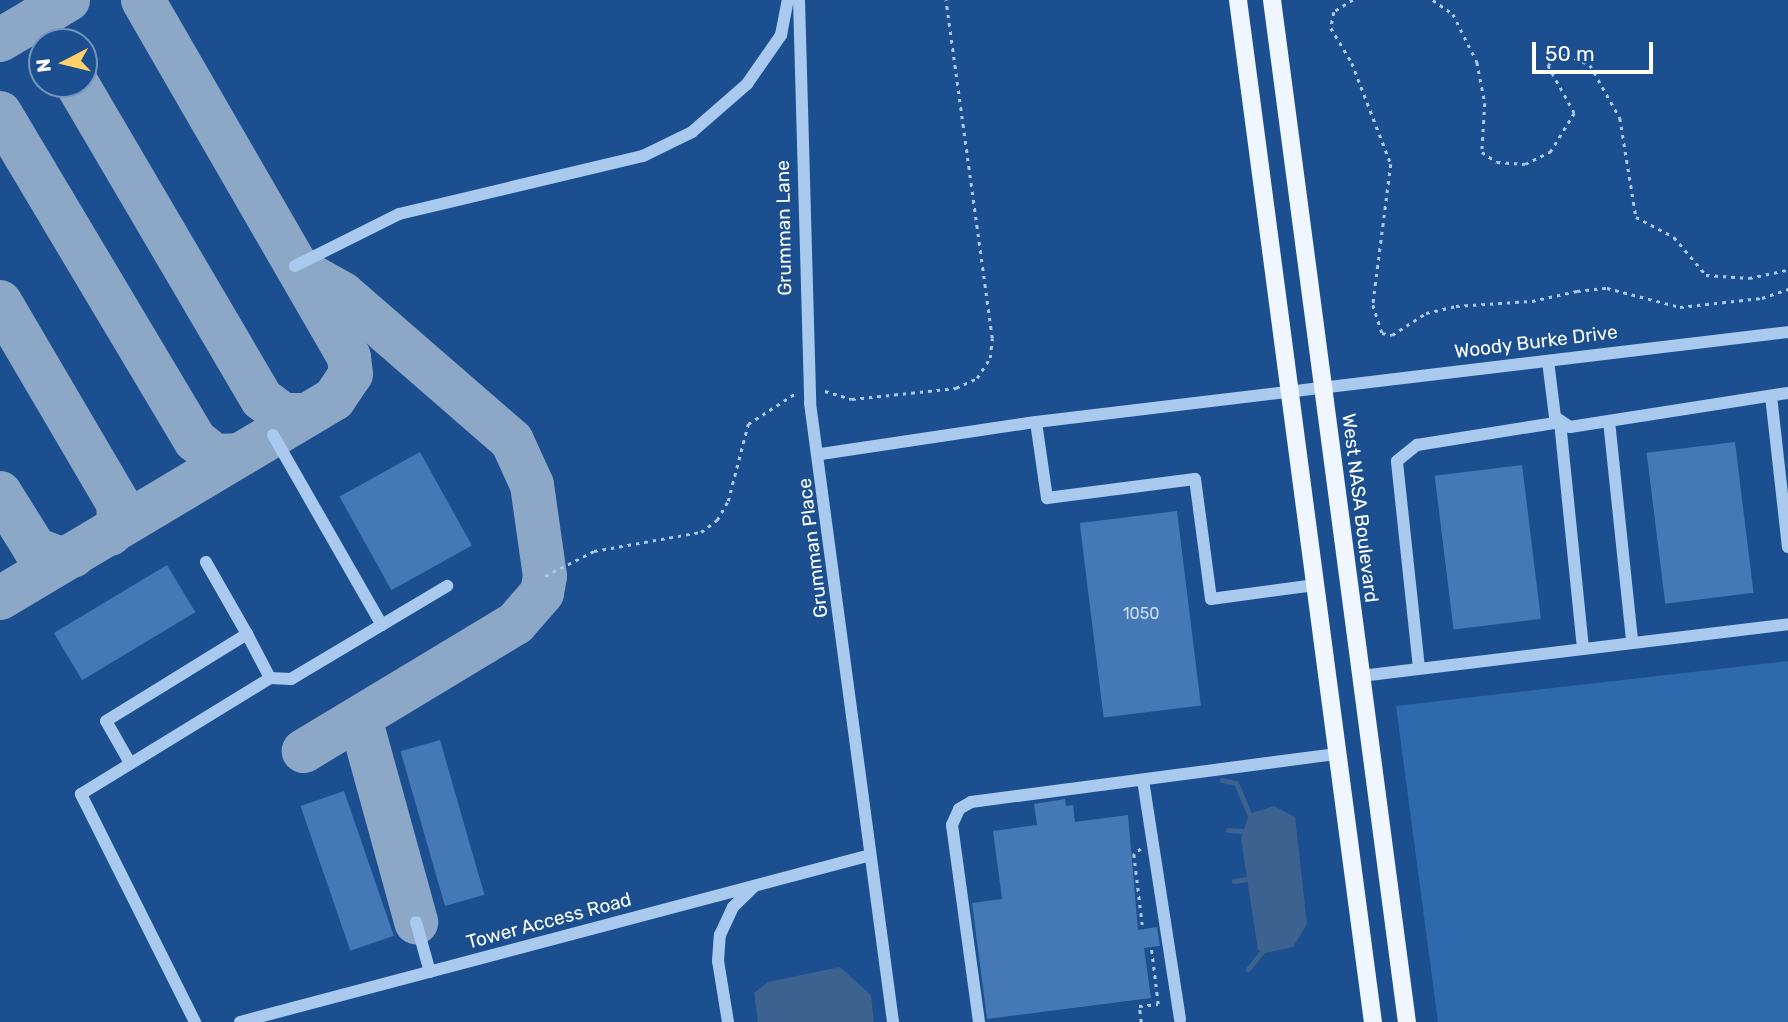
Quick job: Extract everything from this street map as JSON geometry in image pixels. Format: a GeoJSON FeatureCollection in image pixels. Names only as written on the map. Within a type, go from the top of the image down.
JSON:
{"type":"FeatureCollection","features":[{"type":"Feature","properties":{"kind":"main road"},"geometry":{"type":"LineString","coordinates":[[1238,0],[1373,1022]]}},
{"type":"Feature","properties":{"kind":"main road","name":"West NASA Boulevard"},"geometry":{"type":"LineString","coordinates":[[1272,0],[1408,1022]]}},
{"type":"Feature","properties":{"kind":"street"},"geometry":{"type":"LineString","coordinates":[[295,266],[399,214],[643,156],[692,132],[747,84],[781,35],[788,0]]}},
{"type":"Feature","properties":{"kind":"street","name":"Grumman Lane"},"geometry":{"type":"LineString","coordinates":[[799,0],[809,386],[821,454]]}},
{"type":"Feature","properties":{"kind":"street","name":"Woody Burke Drive"},"geometry":{"type":"LineString","coordinates":[[1290,393],[1788,332]]}},
{"type":"Feature","properties":{"kind":"street"},"geometry":{"type":"LineString","coordinates":[[1548,361],[1560,422],[1583,647]]}},
{"type":"Feature","properties":{"kind":"street","name":"Grumman Place"},"geometry":{"type":"LineString","coordinates":[[893,1022],[867,856],[821,454],[1036,422],[1290,393]]}},
{"type":"Feature","properties":{"kind":"street"},"geometry":{"type":"LineString","coordinates":[[1419,668],[1397,461],[1417,445],[1560,422],[1570,427],[1788,393]]}},
{"type":"Feature","properties":{"kind":"street"},"geometry":{"type":"LineString","coordinates":[[1771,396],[1788,547]]}},
{"type":"Feature","properties":{"kind":"street"},"geometry":{"type":"LineString","coordinates":[[1608,421],[1632,641]]}},
{"type":"Feature","properties":{"kind":"street"},"geometry":{"type":"LineString","coordinates":[[1036,422],[1047,498],[1195,479],[1211,599],[1315,585]]}},
{"type":"Feature","properties":{"kind":"street"},"geometry":{"type":"LineString","coordinates":[[273,435],[383,625]]}},
{"type":"Feature","properties":{"kind":"street"},"geometry":{"type":"LineString","coordinates":[[205,562],[270,678]]}},
{"type":"Feature","properties":{"kind":"street"},"geometry":{"type":"LineString","coordinates":[[195,1022],[81,794],[270,678],[291,680],[447,586]]}},
{"type":"Feature","properties":{"kind":"street"},"geometry":{"type":"LineString","coordinates":[[1361,676],[1788,624]]}},
{"type":"Feature","properties":{"kind":"street"},"geometry":{"type":"LineString","coordinates":[[130,763],[106,721],[247,634]]}},
{"type":"Feature","properties":{"kind":"street"},"geometry":{"type":"LineString","coordinates":[[979,1022],[953,825],[959,809],[971,802],[1337,754]]}},
{"type":"Feature","properties":{"kind":"street"},"geometry":{"type":"LineString","coordinates":[[1143,780],[1180,1019]]}},
{"type":"Feature","properties":{"kind":"street","name":"Tower Access Road"},"geometry":{"type":"LineString","coordinates":[[240,1022],[867,856]]}},
{"type":"Feature","properties":{"kind":"street"},"geometry":{"type":"LineString","coordinates":[[728,1022],[718,961],[720,935],[733,907],[754,887]]}},
{"type":"Feature","properties":{"kind":"street"},"geometry":{"type":"LineString","coordinates":[[416,922],[430,972]]}},
{"type":"Feature","properties":{"kind":"path"},"geometry":{"type":"LineString","coordinates":[[545,576],[594,551],[701,532],[717,520],[727,501],[748,424],[809,386],[852,399],[957,388],[977,378],[990,358],[992,338],[946,0]]}},
{"type":"Feature","properties":{"kind":"path"},"geometry":{"type":"LineString","coordinates":[[1353,0],[1334,12],[1331,28],[1352,63],[1391,164],[1373,305],[1382,333],[1392,335],[1426,313],[1456,306],[1532,300],[1577,291],[1607,288],[1679,307],[1762,299],[1788,289]]}},
{"type":"Feature","properties":{"kind":"path"},"geometry":{"type":"LineString","coordinates":[[1433,0],[1453,14],[1477,62],[1485,103],[1482,152],[1497,162],[1525,164],[1550,152],[1574,113],[1548,65],[1554,55],[1567,55],[1590,65],[1620,118],[1636,217],[1674,237],[1706,275],[1749,278],[1788,270]]}},
{"type":"Feature","properties":{"kind":"path"},"geometry":{"type":"LineString","coordinates":[[1142,838],[1143,848],[1134,854],[1143,929]]}},
{"type":"Feature","properties":{"kind":"path"},"geometry":{"type":"LineString","coordinates":[[1141,1022],[1139,1006],[1158,1004],[1151,947]]}},
{"type":"Feature","properties":{"kind":"shaded area"},"geometry":{"type":"Polygon","coordinates":[[[1788,661],[1788,1022],[1438,1022],[1396,706],[1788,661]]]}},
{"type":"Feature","properties":{"kind":"shaded area"},"geometry":{"type":"Polygon","coordinates":[[[1274,806],[1295,817],[1307,924],[1293,947],[1265,953],[1258,950],[1241,839],[1249,814],[1274,806]]]}},
{"type":"Feature","properties":{"kind":"shaded area"},"geometry":{"type":"Polygon","coordinates":[[[840,967],[871,995],[874,1022],[758,1022],[754,993],[768,982],[840,967]]]}},
{"type":"Feature","properties":{"kind":"building"},"geometry":{"type":"Polygon","coordinates":[[[1735,442],[1754,593],[1665,604],[1647,453],[1735,442]]]}},
{"type":"Feature","properties":{"kind":"building"},"geometry":{"type":"Polygon","coordinates":[[[420,452],[472,546],[391,590],[340,497],[420,452]]]}},
{"type":"Feature","properties":{"kind":"building"},"geometry":{"type":"Polygon","coordinates":[[[1522,465],[1541,619],[1454,630],[1435,476],[1522,465]]]}},
{"type":"Feature","properties":{"kind":"building"},"geometry":{"type":"Polygon","coordinates":[[[1177,511],[1201,706],[1104,717],[1080,523],[1177,511]]]}},
{"type":"Feature","properties":{"kind":"building"},"geometry":{"type":"Polygon","coordinates":[[[167,565],[195,612],[82,680],[54,633],[167,565]]]}},
{"type":"Feature","properties":{"kind":"building"},"geometry":{"type":"Polygon","coordinates":[[[440,740],[484,895],[445,906],[401,751],[440,740]]]}},
{"type":"Feature","properties":{"kind":"building"},"geometry":{"type":"Polygon","coordinates":[[[344,791],[394,936],[350,951],[301,806],[344,791]]]}},
{"type":"Feature","properties":{"kind":"building"},"geometry":{"type":"Polygon","coordinates":[[[1065,799],[1066,806],[1073,805],[1075,822],[1128,815],[1138,930],[1157,927],[1160,946],[1144,948],[1151,998],[987,1019],[972,903],[1002,899],[993,831],[1037,825],[1034,804],[1065,799]]]}},
{"type":"Feature","properties":{"kind":"waterway"},"geometry":{"type":"LineString","coordinates":[[1222,780],[1236,783],[1249,814]]}},
{"type":"Feature","properties":{"kind":"waterway"},"geometry":{"type":"LineString","coordinates":[[1228,830],[1242,831]]}},
{"type":"Feature","properties":{"kind":"waterway"},"geometry":{"type":"LineString","coordinates":[[1234,881],[1247,879]]}},
{"type":"Feature","properties":{"kind":"waterway"},"geometry":{"type":"LineString","coordinates":[[1248,969],[1262,952]]}},
{"type":"Feature","properties":{"kind":"taxiway"},"geometry":{"type":"LineString","coordinates":[[0,40],[68,0]]}},
{"type":"Feature","properties":{"kind":"taxiway"},"geometry":{"type":"LineString","coordinates":[[0,598],[334,399],[351,374],[349,357],[143,0]]}},
{"type":"Feature","properties":{"kind":"taxiway"},"geometry":{"type":"LineString","coordinates":[[85,98],[262,399],[283,415],[307,415]]}},
{"type":"Feature","properties":{"kind":"taxiway"},"geometry":{"type":"LineString","coordinates":[[0,113],[195,440],[215,456],[238,455]]}},
{"type":"Feature","properties":{"kind":"taxiway"},"geometry":{"type":"LineString","coordinates":[[302,271],[343,294],[512,441],[532,485],[545,576],[542,593],[516,623],[304,751]]}},
{"type":"Feature","properties":{"kind":"taxiway"},"geometry":{"type":"LineString","coordinates":[[0,302],[118,503],[119,523],[110,534]]}},
{"type":"Feature","properties":{"kind":"taxiway"},"geometry":{"type":"LineString","coordinates":[[0,493],[35,549],[58,558],[73,556]]}},
{"type":"Feature","properties":{"kind":"taxiway"},"geometry":{"type":"LineString","coordinates":[[360,718],[416,922]]}}]}
